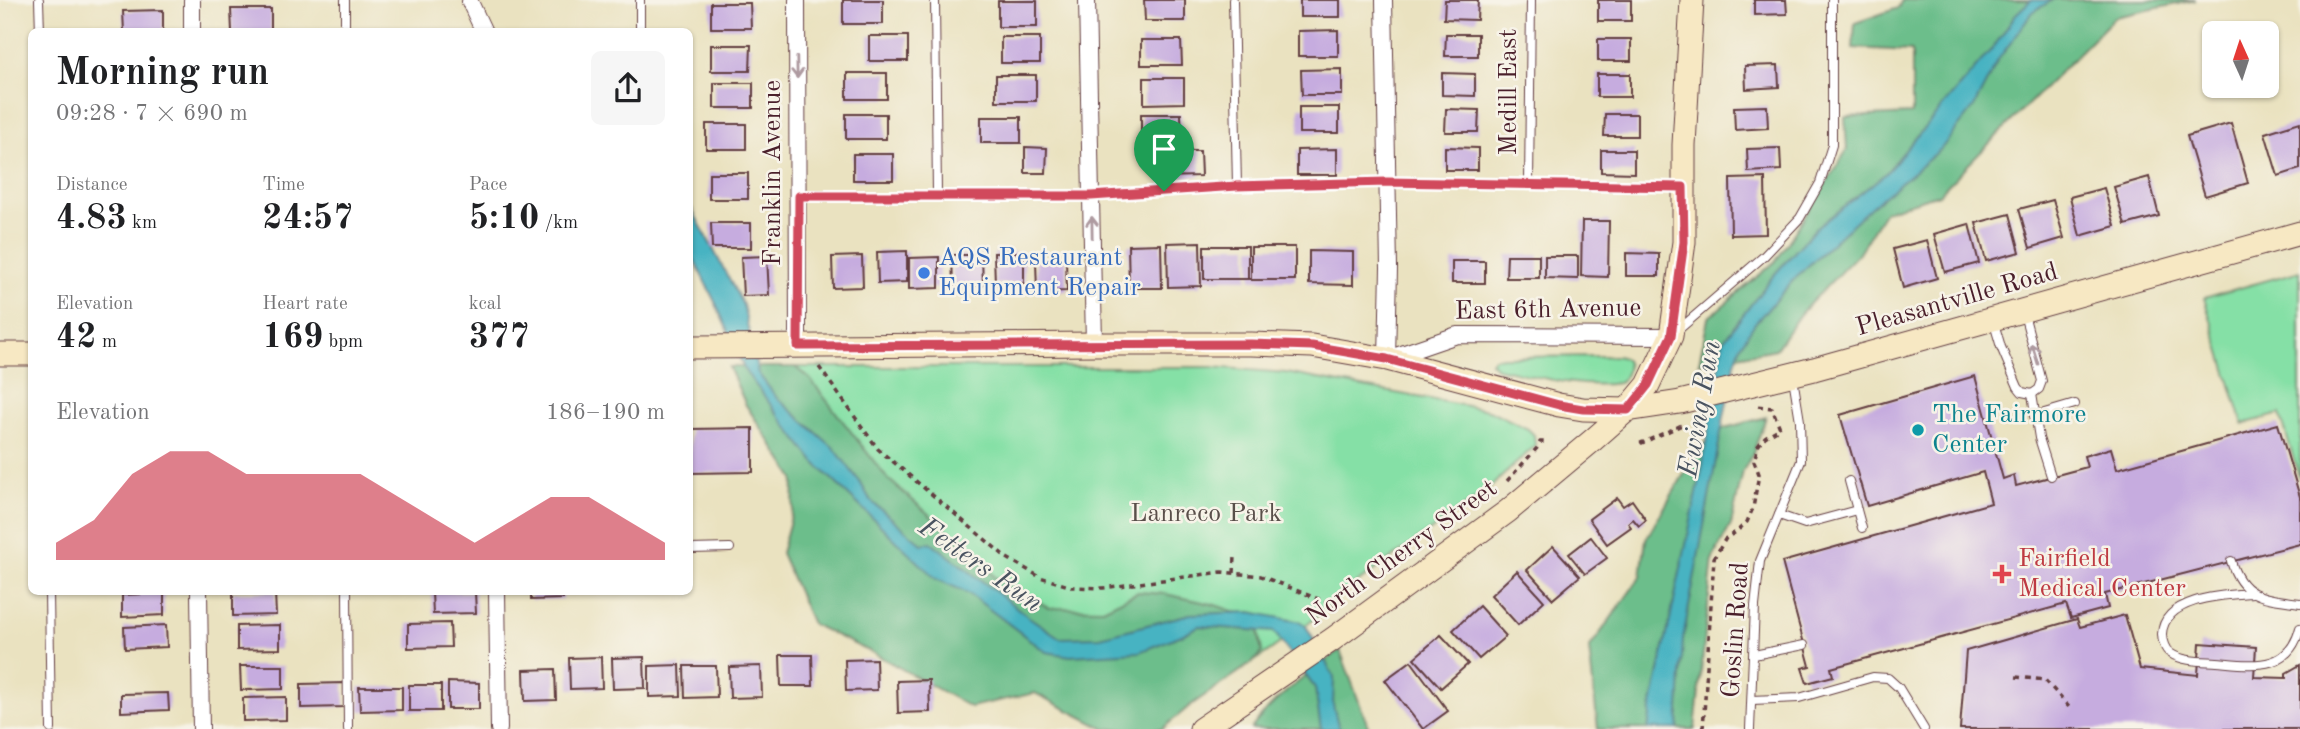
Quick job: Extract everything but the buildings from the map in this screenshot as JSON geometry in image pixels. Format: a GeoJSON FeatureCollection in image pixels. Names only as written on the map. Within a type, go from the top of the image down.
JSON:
{"type":"FeatureCollection","features":[{"type":"Feature","properties":{"kind":"main road","name":"North Cherry Street"},"geometry":{"type":"LineString","coordinates":[[1201,729],[1333,639],[1508,511],[1628,410],[1648,385],[1671,336],[1684,242],[1683,187],[1692,0]]}},
{"type":"Feature","properties":{"kind":"main road","name":"Pleasantville Road"},"geometry":{"type":"LineString","coordinates":[[1628,410],[1680,402],[1782,377],[2300,233]]}},
{"type":"Feature","properties":{"kind":"main road","name":"East 6th Avenue"},"geometry":{"type":"LineString","coordinates":[[693,347],[1094,344],[1312,346],[1387,359],[1559,405],[1583,409],[1628,410]]}},
{"type":"Feature","properties":{"kind":"main road"},"geometry":{"type":"LineString","coordinates":[[0,354],[28,354]]}},
{"type":"Feature","properties":{"kind":"street"},"geometry":{"type":"LineString","coordinates":[[192,0],[192,28]]}},
{"type":"Feature","properties":{"kind":"street","name":"Franklin Avenue"},"geometry":{"type":"LineString","coordinates":[[787,346],[799,196],[797,0]]}},
{"type":"Feature","properties":{"kind":"street"},"geometry":{"type":"LineString","coordinates":[[1087,0],[1094,344]]}},
{"type":"Feature","properties":{"kind":"street"},"geometry":{"type":"LineString","coordinates":[[1384,0],[1387,359]]}},
{"type":"Feature","properties":{"kind":"street"},"geometry":{"type":"LineString","coordinates":[[470,2],[482,28]]}},
{"type":"Feature","properties":{"kind":"street","name":"East 6th Avenue"},"geometry":{"type":"LineString","coordinates":[[1387,359],[1457,335],[1671,336]]}},
{"type":"Feature","properties":{"kind":"street"},"geometry":{"type":"LineString","coordinates":[[199,595],[201,729]]}},
{"type":"Feature","properties":{"kind":"street"},"geometry":{"type":"LineString","coordinates":[[497,595],[499,729]]}},
{"type":"Feature","properties":{"kind":"lane"},"geometry":{"type":"LineString","coordinates":[[39,0],[40,28]]}},
{"type":"Feature","properties":{"kind":"lane"},"geometry":{"type":"LineString","coordinates":[[345,0],[345,28]]}},
{"type":"Feature","properties":{"kind":"lane"},"geometry":{"type":"LineString","coordinates":[[640,0],[640,28]]}},
{"type":"Feature","properties":{"kind":"lane"},"geometry":{"type":"LineString","coordinates":[[935,0],[937,196]]}},
{"type":"Feature","properties":{"kind":"lane"},"geometry":{"type":"LineString","coordinates":[[1233,0],[1237,186]]}},
{"type":"Feature","properties":{"kind":"lane","name":"Medill East"},"geometry":{"type":"LineString","coordinates":[[1530,184],[1531,0]]}},
{"type":"Feature","properties":{"kind":"lane"},"geometry":{"type":"LineString","coordinates":[[1671,336],[1764,256],[1800,218],[1820,183],[1832,145],[1832,0]]}},
{"type":"Feature","properties":{"kind":"lane"},"geometry":{"type":"LineString","coordinates":[[799,196],[1091,196],[1237,186],[1387,182],[1683,187]]}},
{"type":"Feature","properties":{"kind":"lane"},"geometry":{"type":"LineString","coordinates":[[1993,320],[2018,387],[2022,392],[2032,394],[2039,389],[2042,381],[2023,310]]}},
{"type":"Feature","properties":{"kind":"lane","name":"Goslin Road"},"geometry":{"type":"LineString","coordinates":[[1750,729],[1758,574],[1765,548],[1801,461],[1800,421],[1782,377]]}},
{"type":"Feature","properties":{"kind":"lane"},"geometry":{"type":"LineString","coordinates":[[2032,394],[2034,416],[2051,476]]}},
{"type":"Feature","properties":{"kind":"lane"},"geometry":{"type":"LineString","coordinates":[[2034,416],[2075,404]]}},
{"type":"Feature","properties":{"kind":"lane"},"geometry":{"type":"LineString","coordinates":[[1849,481],[1862,528]]}},
{"type":"Feature","properties":{"kind":"lane"},"geometry":{"type":"LineString","coordinates":[[1779,515],[1805,524],[1857,510]]}},
{"type":"Feature","properties":{"kind":"lane"},"geometry":{"type":"LineString","coordinates":[[693,549],[730,548]]}},
{"type":"Feature","properties":{"kind":"lane"},"geometry":{"type":"LineString","coordinates":[[2231,561],[2239,582],[2252,593],[2300,603]]}},
{"type":"Feature","properties":{"kind":"lane"},"geometry":{"type":"LineString","coordinates":[[2252,593],[2193,601],[2176,611],[2166,622],[2162,633],[2163,644],[2170,653],[2192,661],[2264,664],[2279,659],[2288,652],[2295,644],[2300,628]]}},
{"type":"Feature","properties":{"kind":"lane"},"geometry":{"type":"LineString","coordinates":[[49,595],[51,729]]}},
{"type":"Feature","properties":{"kind":"lane"},"geometry":{"type":"LineString","coordinates":[[347,595],[348,729]]}},
{"type":"Feature","properties":{"kind":"lane"},"geometry":{"type":"LineString","coordinates":[[1754,655],[1804,645]]}},
{"type":"Feature","properties":{"kind":"lane"},"geometry":{"type":"LineString","coordinates":[[1752,700],[1799,698],[1872,677],[1888,678],[1899,688],[1924,729]]}},
{"type":"Feature","properties":{"kind":"path"},"geometry":{"type":"LineString","coordinates":[[816,363],[878,449],[1007,558],[1040,578],[1072,587],[1103,589],[1222,572],[1261,576],[1338,607],[1349,599]]}},
{"type":"Feature","properties":{"kind":"path"},"geometry":{"type":"LineString","coordinates":[[1703,729],[1714,558],[1726,538],[1736,533],[1746,522],[1753,508],[1759,474],[1754,461],[1758,446],[1765,437],[1780,428],[1772,408],[1757,406]]}},
{"type":"Feature","properties":{"kind":"path"},"geometry":{"type":"LineString","coordinates":[[1641,441],[1642,443],[1681,426]]}},
{"type":"Feature","properties":{"kind":"path"},"geometry":{"type":"LineString","coordinates":[[1505,484],[1537,449],[1540,442],[1544,442]]}},
{"type":"Feature","properties":{"kind":"path"},"geometry":{"type":"LineString","coordinates":[[1234,573],[1235,557]]}},
{"type":"Feature","properties":{"kind":"path"},"geometry":{"type":"LineString","coordinates":[[2016,677],[2045,680],[2070,707]]}},
{"type":"Feature","properties":{"kind":"green space"},"geometry":{"type":"Polygon","coordinates":[[[1902,0],[2196,0],[2115,17],[1939,194],[1885,211],[1858,254],[1800,314],[1776,349],[1699,363],[1708,318],[1776,261],[1847,150],[1845,117],[1912,114],[1912,51],[1853,48],[1855,23],[1898,8],[1902,0]]]}},
{"type":"Feature","properties":{"kind":"green space"},"geometry":{"type":"Polygon","coordinates":[[[2300,271],[2300,480],[2280,414],[2243,424],[2204,298],[2300,271]]]}},
{"type":"Feature","properties":{"kind":"green space"},"geometry":{"type":"Polygon","coordinates":[[[1615,356],[1625,359],[1627,371],[1619,383],[1604,384],[1542,378],[1497,368],[1491,362],[1494,358],[1503,357],[1615,356]]]}},
{"type":"Feature","properties":{"kind":"green space","name":"Lanreco Park"},"geometry":{"type":"Polygon","coordinates":[[[729,367],[1212,367],[1286,373],[1489,410],[1528,429],[1534,435],[1535,446],[1485,492],[1340,595],[1314,619],[1252,663],[1047,654],[794,478],[746,405],[729,367]]]}},
{"type":"Feature","properties":{"kind":"green space"},"geometry":{"type":"Polygon","coordinates":[[[729,367],[795,367],[810,379],[887,478],[947,530],[995,577],[1049,608],[1103,609],[1138,592],[1165,594],[1212,604],[1256,619],[1262,652],[1252,663],[1191,705],[1162,729],[1105,729],[1035,693],[970,707],[873,653],[812,624],[781,553],[793,510],[794,478],[746,405],[729,367]]]}},
{"type":"Feature","properties":{"kind":"green space"},"geometry":{"type":"Polygon","coordinates":[[[1766,417],[1753,453],[1743,471],[1731,525],[1713,558],[1695,729],[1598,729],[1589,649],[1641,576],[1646,539],[1694,457],[1714,431],[1766,417]]]}},
{"type":"Feature","properties":{"kind":"green space"},"geometry":{"type":"Polygon","coordinates":[[[1340,650],[1369,729],[1251,729],[1281,696],[1340,650]]]}},
{"type":"Feature","properties":{"kind":"water"},"geometry":{"type":"Polygon","coordinates":[[[2031,0],[2052,0],[2033,12],[1998,60],[1974,107],[1940,150],[1871,207],[1796,277],[1755,323],[1741,345],[1723,422],[1683,639],[1678,729],[1648,729],[1702,469],[1723,341],[1773,276],[1815,229],[1885,174],[1996,44],[2017,13],[2031,0]]]}},
{"type":"Feature","properties":{"kind":"water"},"geometry":{"type":"Polygon","coordinates":[[[693,212],[743,305],[758,373],[777,398],[834,448],[871,501],[922,544],[931,542],[1060,638],[1100,637],[1190,614],[1251,612],[1300,622],[1306,626],[1334,677],[1333,705],[1339,729],[1321,729],[1315,688],[1274,632],[1199,626],[1139,652],[1070,656],[1046,652],[968,593],[936,579],[815,463],[745,371],[693,258],[693,212]]]}},
{"type":"Feature","properties":{"kind":"place","name":"AQS Restaurant Equipment Repair"},"geometry":{"type":"Point","coordinates":[924,273]}},
{"type":"Feature","properties":{"kind":"place","name":"The Fairmore Center"},"geometry":{"type":"Point","coordinates":[1918,430]}},
{"type":"Feature","properties":{"kind":"place","name":"Fairfield Medical Center"},"geometry":{"type":"Point","coordinates":[2002,574]}},
{"type":"Feature","properties":{"kind":"route"},"geometry":{"type":"LineString","coordinates":[[1387,182],[1683,187],[1684,242],[1671,336],[1648,385],[1628,410],[1583,409],[1559,405],[1387,359],[1312,346],[798,346],[799,196],[1091,196],[1164,191],[1387,182]]}},
{"type":"Feature","properties":{"kind":"water label","name":"Ewing Run"},"geometry":{"type":"Point","coordinates":[1701,409]}},
{"type":"Feature","properties":{"kind":"water label","name":"Fetters Run"},"geometry":{"type":"Point","coordinates":[980,566]}}]}
